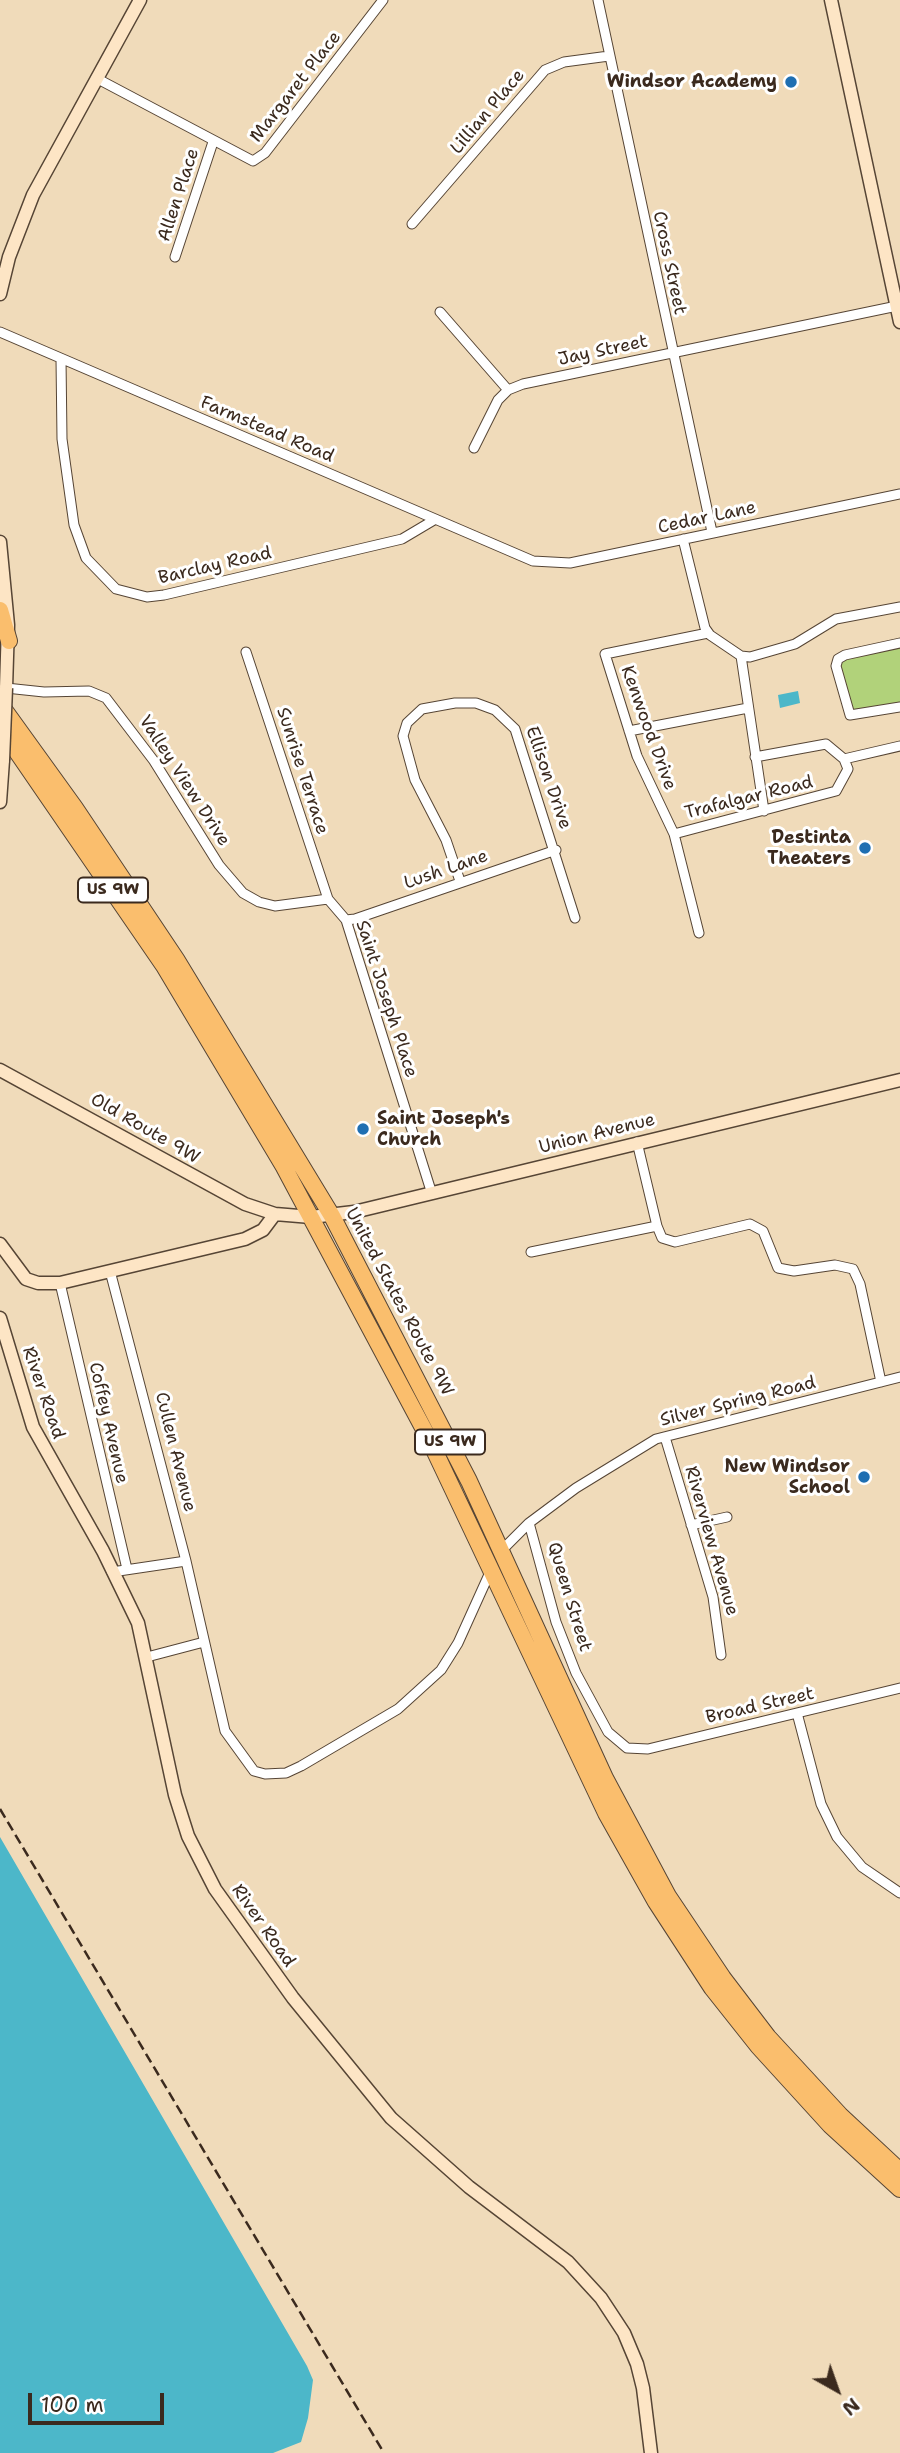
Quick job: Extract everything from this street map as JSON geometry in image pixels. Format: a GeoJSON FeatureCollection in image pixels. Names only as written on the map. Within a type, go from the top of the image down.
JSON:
{"type":"FeatureCollection","features":[{"type":"Feature","properties":{"kind":"highway"},"geometry":{"type":"LineString","coordinates":[[0,610],[9,641]]}},
{"type":"Feature","properties":{"kind":"highway","name":"United States Route 9W"},"geometry":{"type":"LineString","coordinates":[[0,704],[255,1085],[331,1216],[421,1385],[502,1550],[605,1778],[645,1857],[763,2042],[900,2171]]}},
{"type":"Feature","properties":{"kind":"highway","name":"United States Route 9W"},"geometry":{"type":"LineString","coordinates":[[0,727],[137,912],[311,1217],[423,1426],[621,1843],[692,1958],[830,2125],[900,2189]]}},
{"type":"Feature","properties":{"kind":"street"},"geometry":{"type":"LineString","coordinates":[[0,294],[9,257],[33,195],[140,0]]}},
{"type":"Feature","properties":{"kind":"street","name":"Margaret Place"},"geometry":{"type":"LineString","coordinates":[[213,142],[248,160],[258,159],[383,0]]}},
{"type":"Feature","properties":{"kind":"street","name":"Cross Street"},"geometry":{"type":"LineString","coordinates":[[598,0],[712,532]]}},
{"type":"Feature","properties":{"kind":"street"},"geometry":{"type":"LineString","coordinates":[[831,0],[900,322]]}},
{"type":"Feature","properties":{"kind":"street","name":"Lillian Place"},"geometry":{"type":"LineString","coordinates":[[412,224],[545,70],[564,62],[609,56]]}},
{"type":"Feature","properties":{"kind":"street"},"geometry":{"type":"LineString","coordinates":[[96,78],[213,142]]}},
{"type":"Feature","properties":{"kind":"street","name":"Allen Place"},"geometry":{"type":"LineString","coordinates":[[175,257],[213,142]]}},
{"type":"Feature","properties":{"kind":"street","name":"Jay Street"},"geometry":{"type":"LineString","coordinates":[[508,390],[897,306]]}},
{"type":"Feature","properties":{"kind":"street"},"geometry":{"type":"LineString","coordinates":[[440,312],[508,390],[498,400],[474,448]]}},
{"type":"Feature","properties":{"kind":"street","name":"Farmstead Road"},"geometry":{"type":"LineString","coordinates":[[0,332],[522,558]]}},
{"type":"Feature","properties":{"kind":"street","name":"Barclay Road"},"geometry":{"type":"LineString","coordinates":[[61,359],[62,439],[74,525],[86,558],[116,589],[147,597],[164,595],[402,539],[434,520]]}},
{"type":"Feature","properties":{"kind":"street","name":"Cedar Lane"},"geometry":{"type":"LineString","coordinates":[[522,558],[549,564],[570,563],[900,494]]}},
{"type":"Feature","properties":{"kind":"street"},"geometry":{"type":"LineString","coordinates":[[683,539],[708,633],[741,656],[750,657],[795,644],[836,620],[900,607]]}},
{"type":"Feature","properties":{"kind":"street"},"geometry":{"type":"LineString","coordinates":[[0,542],[9,641],[0,802]]}},
{"type":"Feature","properties":{"kind":"street","name":"Kenwood Drive"},"geometry":{"type":"LineString","coordinates":[[699,933],[674,834],[647,781],[606,654],[708,633]]}},
{"type":"Feature","properties":{"kind":"street"},"geometry":{"type":"LineString","coordinates":[[900,643],[845,655],[838,659],[836,666],[849,715],[900,707]]}},
{"type":"Feature","properties":{"kind":"street","name":"Sunrise Terrace"},"geometry":{"type":"LineString","coordinates":[[246,652],[328,899]]}},
{"type":"Feature","properties":{"kind":"street"},"geometry":{"type":"LineString","coordinates":[[741,656],[764,811]]}},
{"type":"Feature","properties":{"kind":"street","name":"Valley View Drive"},"geometry":{"type":"LineString","coordinates":[[6,688],[44,692],[89,691],[106,698],[153,761],[219,865],[243,893],[275,906],[328,899]]}},
{"type":"Feature","properties":{"kind":"street","name":"Ellison Drive"},"geometry":{"type":"LineString","coordinates":[[460,881],[446,840],[415,780],[404,744],[404,730],[407,723],[422,709],[455,703],[476,703],[510,721],[523,745],[575,918]]}},
{"type":"Feature","properties":{"kind":"street"},"geometry":{"type":"LineString","coordinates":[[629,732],[748,709]]}},
{"type":"Feature","properties":{"kind":"street"},"geometry":{"type":"LineString","coordinates":[[755,757],[822,743],[833,748],[844,759],[900,746]]}},
{"type":"Feature","properties":{"kind":"street","name":"Trafalgar Road"},"geometry":{"type":"LineString","coordinates":[[674,834],[836,791],[848,769],[844,759]]}},
{"type":"Feature","properties":{"kind":"street","name":"Lush Lane"},"geometry":{"type":"LineString","coordinates":[[346,920],[556,850]]}},
{"type":"Feature","properties":{"kind":"street","name":"Saint Joseph Place"},"geometry":{"type":"LineString","coordinates":[[328,899],[346,920],[432,1194]]}},
{"type":"Feature","properties":{"kind":"street","name":"Old Route 9W"},"geometry":{"type":"LineString","coordinates":[[0,1070],[228,1196],[275,1214]]}},
{"type":"Feature","properties":{"kind":"street","name":"Union Avenue"},"geometry":{"type":"LineString","coordinates":[[275,1214],[331,1216],[900,1080]]}},
{"type":"Feature","properties":{"kind":"street"},"geometry":{"type":"LineString","coordinates":[[637,1142],[662,1238],[675,1242],[756,1225],[763,1231],[778,1268],[794,1271],[835,1265],[853,1269],[860,1284],[881,1382]]}},
{"type":"Feature","properties":{"kind":"street"},"geometry":{"type":"LineString","coordinates":[[0,1244],[26,1279],[38,1283],[60,1283],[247,1239],[263,1230],[275,1214]]}},
{"type":"Feature","properties":{"kind":"street"},"geometry":{"type":"LineString","coordinates":[[531,1252],[657,1226]]}},
{"type":"Feature","properties":{"kind":"street","name":"Cullen Avenue"},"geometry":{"type":"LineString","coordinates":[[110,1271],[186,1561],[204,1642]]}},
{"type":"Feature","properties":{"kind":"street","name":"Coffey Avenue"},"geometry":{"type":"LineString","coordinates":[[60,1283],[127,1569]]}},
{"type":"Feature","properties":{"kind":"street","name":"River Road"},"geometry":{"type":"LineString","coordinates":[[0,1318],[33,1427],[103,1551],[138,1623],[175,1795],[188,1836],[215,1889],[293,1998],[391,2118],[469,2187],[568,2262],[601,2298],[624,2333],[636,2364],[643,2388],[651,2453]]}},
{"type":"Feature","properties":{"kind":"street","name":"Silver Spring Road"},"geometry":{"type":"LineString","coordinates":[[204,1642],[225,1731],[232,1743],[254,1771],[265,1774],[286,1773],[398,1709],[431,1681],[458,1643],[502,1550],[529,1523],[576,1488],[656,1439],[900,1377]]}},
{"type":"Feature","properties":{"kind":"street","name":"Riverview Avenue"},"geometry":{"type":"LineString","coordinates":[[665,1437],[713,1597],[721,1655]]}},
{"type":"Feature","properties":{"kind":"street"},"geometry":{"type":"LineString","coordinates":[[691,1525],[727,1517]]}},
{"type":"Feature","properties":{"kind":"street","name":"Queen Street"},"geometry":{"type":"LineString","coordinates":[[529,1523],[556,1622],[576,1673],[608,1732],[627,1748]]}},
{"type":"Feature","properties":{"kind":"street"},"geometry":{"type":"LineString","coordinates":[[112,1572],[186,1561]]}},
{"type":"Feature","properties":{"kind":"street"},"geometry":{"type":"LineString","coordinates":[[147,1657],[204,1642]]}},
{"type":"Feature","properties":{"kind":"street","name":"Broad Street"},"geometry":{"type":"LineString","coordinates":[[627,1748],[648,1749],[900,1688]]}},
{"type":"Feature","properties":{"kind":"street"},"geometry":{"type":"LineString","coordinates":[[797,1713],[818,1793],[837,1837],[862,1867],[900,1893]]}},
{"type":"Feature","properties":{"kind":"green space"},"geometry":{"type":"Polygon","coordinates":[[[900,643],[900,707],[853,716],[838,659],[900,643]]]}},
{"type":"Feature","properties":{"kind":"water"},"geometry":{"type":"Polygon","coordinates":[[[798,691],[800,703],[780,708],[778,695],[798,691]]]}},
{"type":"Feature","properties":{"kind":"water"},"geometry":{"type":"Polygon","coordinates":[[[0,1837],[307,2366],[313,2380],[308,2418],[301,2442],[273,2453],[0,2453],[0,1837]]]}},
{"type":"Feature","properties":{"kind":"railway"},"geometry":{"type":"LineString","coordinates":[[0,1809],[384,2453]]}},
{"type":"Feature","properties":{"kind":"place","name":"Windsor Academy"},"geometry":{"type":"Point","coordinates":[791,82]}},
{"type":"Feature","properties":{"kind":"place","name":"Destinta Theaters"},"geometry":{"type":"Point","coordinates":[865,848]}},
{"type":"Feature","properties":{"kind":"place","name":"Saint Joseph's Church"},"geometry":{"type":"Point","coordinates":[363,1129]}},
{"type":"Feature","properties":{"kind":"place","name":"New Windsor School"},"geometry":{"type":"Point","coordinates":[864,1477]}}]}
